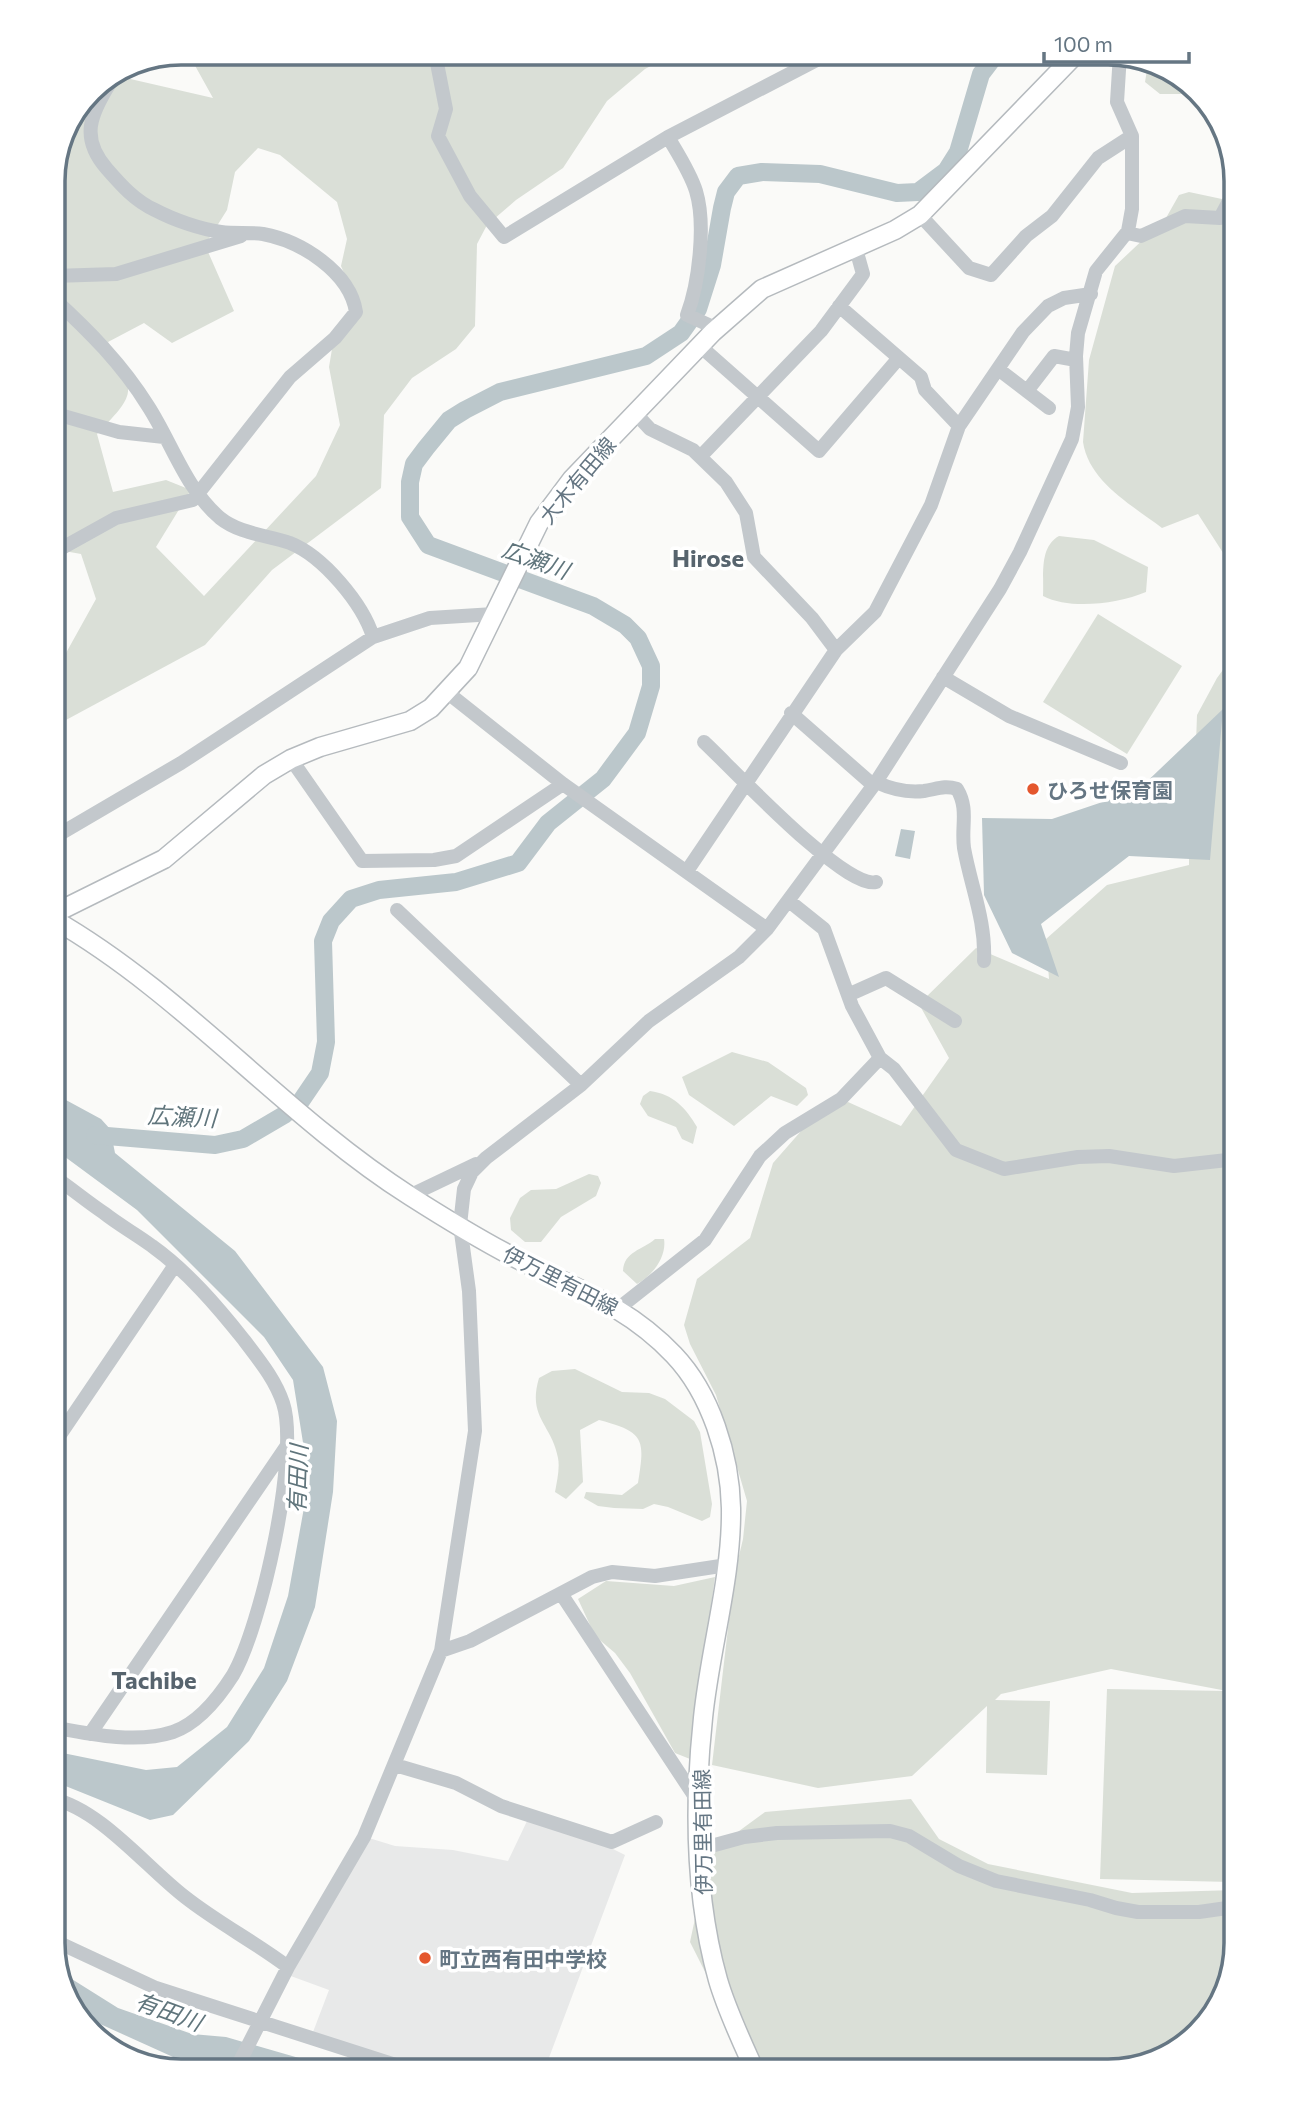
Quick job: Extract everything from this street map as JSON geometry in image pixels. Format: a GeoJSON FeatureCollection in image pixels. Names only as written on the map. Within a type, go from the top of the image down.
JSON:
{"type":"FeatureCollection","features":[{"type":"Feature","properties":{"kind":"main road","name":"大木有田線"},"geometry":{"type":"LineString","coordinates":[[65,910],[164,859],[264,775],[291,759],[320,747],[411,721],[448,693],[468,668],[539,523],[572,479],[700,346],[712,329],[762,289],[856,249],[920,215],[1064,65]]}},
{"type":"Feature","properties":{"kind":"main road","name":"伊万里有田線"},"geometry":{"type":"LineString","coordinates":[[65,924],[128,968],[323,1133],[410,1196],[518,1259],[619,1308],[676,1357],[703,1396],[727,1469],[731,1509],[727,1565],[703,1718],[699,1803],[701,1849],[709,1942],[719,1984],[750,2059]]}},
{"type":"Feature","properties":{"kind":"street"},"geometry":{"type":"LineString","coordinates":[[438,65],[446,109],[438,136],[470,196],[505,237],[668,137],[807,65]]}},
{"type":"Feature","properties":{"kind":"street"},"geometry":{"type":"LineString","coordinates":[[410,1196],[461,1174],[486,1158],[581,1085],[649,1021],[739,957],[767,929],[823,857],[943,677],[1020,552],[1072,439],[1078,407],[1076,360],[1079,333],[1096,271],[1127,233],[1132,209],[1132,136],[1116,102],[1119,65]]}},
{"type":"Feature","properties":{"kind":"street"},"geometry":{"type":"LineString","coordinates":[[65,546],[116,518],[193,500],[290,377],[335,338],[355,312],[354,302],[341,279],[318,259],[278,238],[253,233],[220,232],[154,210],[125,191],[94,155],[89,131],[103,95]]}},
{"type":"Feature","properties":{"kind":"street"},"geometry":{"type":"LineString","coordinates":[[920,215],[969,268],[991,275],[1026,236],[1052,216],[1098,158],[1132,136]]}},
{"type":"Feature","properties":{"kind":"street"},"geometry":{"type":"LineString","coordinates":[[668,137],[690,176],[698,204],[695,292],[687,315],[712,329]]}},
{"type":"Feature","properties":{"kind":"street"},"geometry":{"type":"LineString","coordinates":[[1127,233],[1141,236],[1185,216],[1220,218],[1224,211]]}},
{"type":"Feature","properties":{"kind":"street"},"geometry":{"type":"LineString","coordinates":[[65,276],[116,274],[253,233]]}},
{"type":"Feature","properties":{"kind":"street"},"geometry":{"type":"LineString","coordinates":[[701,456],[821,331],[863,274],[856,249]]}},
{"type":"Feature","properties":{"kind":"street"},"geometry":{"type":"LineString","coordinates":[[687,870],[836,650],[875,612],[931,505],[958,426],[1023,332],[1048,306],[1064,298],[1091,294]]}},
{"type":"Feature","properties":{"kind":"street"},"geometry":{"type":"LineString","coordinates":[[839,306],[921,377],[925,390],[958,426]]}},
{"type":"Feature","properties":{"kind":"street"},"geometry":{"type":"LineString","coordinates":[[65,310],[114,358],[149,407],[164,438],[199,494],[232,526],[293,544],[327,569],[361,609],[373,637]]}},
{"type":"Feature","properties":{"kind":"street"},"geometry":{"type":"LineString","coordinates":[[700,346],[819,451],[898,359]]}},
{"type":"Feature","properties":{"kind":"street"},"geometry":{"type":"LineString","coordinates":[[1027,391],[1054,356],[1076,360]]}},
{"type":"Feature","properties":{"kind":"street"},"geometry":{"type":"LineString","coordinates":[[998,369],[1049,408]]}},
{"type":"Feature","properties":{"kind":"street"},"geometry":{"type":"LineString","coordinates":[[636,414],[650,429],[701,456],[726,482],[746,513],[754,557],[812,618],[836,650]]}},
{"type":"Feature","properties":{"kind":"street"},"geometry":{"type":"LineString","coordinates":[[65,417],[118,432],[164,438]]}},
{"type":"Feature","properties":{"kind":"street"},"geometry":{"type":"LineString","coordinates":[[65,831],[181,763],[373,637],[430,618],[494,614]]}},
{"type":"Feature","properties":{"kind":"street"},"geometry":{"type":"LineString","coordinates":[[943,677],[1009,716],[1121,762]]}},
{"type":"Feature","properties":{"kind":"street"},"geometry":{"type":"LineString","coordinates":[[448,693],[563,784],[767,929]]}},
{"type":"Feature","properties":{"kind":"street"},"geometry":{"type":"LineString","coordinates":[[791,713],[874,784],[906,790],[923,791],[947,786],[957,789],[966,813],[964,845],[985,934],[984,961]]}},
{"type":"Feature","properties":{"kind":"street"},"geometry":{"type":"LineString","coordinates":[[704,741],[823,857],[861,881],[876,882]]}},
{"type":"Feature","properties":{"kind":"street"},"geometry":{"type":"LineString","coordinates":[[291,759],[362,861],[434,860],[456,856],[563,784]]}},
{"type":"Feature","properties":{"kind":"street"},"geometry":{"type":"LineString","coordinates":[[789,901],[824,929],[848,995],[880,1058],[894,1069],[956,1150],[1004,1169],[1078,1157],[1109,1156],[1174,1166],[1224,1160]]}},
{"type":"Feature","properties":{"kind":"street"},"geometry":{"type":"LineString","coordinates":[[397,910],[581,1085]]}},
{"type":"Feature","properties":{"kind":"street"},"geometry":{"type":"LineString","coordinates":[[848,995],[886,978],[955,1021]]}},
{"type":"Feature","properties":{"kind":"street"},"geometry":{"type":"LineString","coordinates":[[619,1308],[705,1240],[760,1156],[785,1133],[841,1099],[880,1058]]}},
{"type":"Feature","properties":{"kind":"street"},"geometry":{"type":"LineString","coordinates":[[241,2059],[288,1967],[364,1837],[441,1651],[475,1432],[469,1291],[460,1225],[464,1189],[472,1172],[486,1158]]}},
{"type":"Feature","properties":{"kind":"street"},"geometry":{"type":"LineString","coordinates":[[65,1184],[176,1265],[224,1316],[273,1380],[283,1404],[287,1446],[268,1566],[253,1629],[234,1673],[214,1702],[195,1720],[174,1731],[148,1736],[90,1734],[65,1729]]}},
{"type":"Feature","properties":{"kind":"street"},"geometry":{"type":"LineString","coordinates":[[65,1426],[176,1265]]}},
{"type":"Feature","properties":{"kind":"street"},"geometry":{"type":"LineString","coordinates":[[90,1734],[287,1446]]}},
{"type":"Feature","properties":{"kind":"street"},"geometry":{"type":"LineString","coordinates":[[441,1651],[470,1641],[592,1577],[612,1572],[655,1576],[727,1565]]}},
{"type":"Feature","properties":{"kind":"street"},"geometry":{"type":"LineString","coordinates":[[562,1595],[699,1803]]}},
{"type":"Feature","properties":{"kind":"street"},"geometry":{"type":"LineString","coordinates":[[395,1765],[415,1768],[456,1783],[501,1806],[612,1842],[656,1822]]}},
{"type":"Feature","properties":{"kind":"street"},"geometry":{"type":"LineString","coordinates":[[65,1802],[97,1822],[186,1898],[288,1967]]}},
{"type":"Feature","properties":{"kind":"street"},"geometry":{"type":"LineString","coordinates":[[701,1849],[744,1837],[777,1833],[890,1831],[909,1836],[959,1866],[996,1881],[1138,1912],[1199,1912],[1224,1908]]}},
{"type":"Feature","properties":{"kind":"street"},"geometry":{"type":"LineString","coordinates":[[65,1946],[156,1988],[375,2059]]}},
{"type":"Feature","properties":{"kind":"shaded area"},"geometry":{"type":"Polygon","coordinates":[[[195,65],[652,65],[607,101],[563,168],[516,200],[487,225],[477,244],[475,326],[456,349],[412,378],[384,415],[381,488],[272,570],[205,645],[65,721],[65,654],[96,599],[81,554],[65,551],[65,173],[77,129],[89,110],[116,84],[127,78],[213,98],[195,65]],[[258,148],[235,172],[227,210],[205,245],[234,311],[172,343],[144,323],[108,342],[123,372],[128,391],[120,409],[97,434],[113,492],[166,480],[191,490],[156,547],[204,596],[316,476],[340,425],[329,367],[332,349],[362,314],[341,266],[347,239],[337,202],[280,155],[258,148]]]}},
{"type":"Feature","properties":{"kind":"shaded area"},"geometry":{"type":"Polygon","coordinates":[[[1147,71],[1173,84],[1185,94],[1160,94],[1145,82],[1147,71]]]}},
{"type":"Feature","properties":{"kind":"shaded area"},"geometry":{"type":"Polygon","coordinates":[[[1189,192],[1224,199],[1224,554],[1198,514],[1162,528],[1125,501],[1094,469],[1083,442],[1089,360],[1115,266],[1166,218],[1179,195],[1189,192]]]}},
{"type":"Feature","properties":{"kind":"shaded area"},"geometry":{"type":"Polygon","coordinates":[[[1059,536],[1094,540],[1148,567],[1146,592],[1121,600],[1094,604],[1066,603],[1043,596],[1045,554],[1059,536]]]}},
{"type":"Feature","properties":{"kind":"shaded area"},"geometry":{"type":"Polygon","coordinates":[[[1098,614],[1182,666],[1127,754],[1043,702],[1098,614]]]}},
{"type":"Feature","properties":{"kind":"shaded area"},"geometry":{"type":"Polygon","coordinates":[[[1224,668],[1224,1690],[1111,1669],[1001,1694],[995,1700],[1050,1701],[1047,1775],[986,1773],[987,1706],[912,1776],[818,1788],[712,1765],[734,1577],[743,1539],[747,1501],[716,1395],[690,1344],[684,1325],[697,1279],[750,1238],[773,1163],[816,1114],[848,1102],[901,1126],[949,1058],[919,1004],[976,948],[1049,979],[1046,939],[1107,885],[1189,865],[1189,808],[1195,771],[1197,715],[1224,668]]]}},
{"type":"Feature","properties":{"kind":"shaded area"},"geometry":{"type":"Polygon","coordinates":[[[1223,709],[1210,860],[1129,856],[1041,924],[1059,977],[1012,953],[984,895],[982,818],[1052,819],[1138,790],[1223,709]]]}},
{"type":"Feature","properties":{"kind":"shaded area"},"geometry":{"type":"Polygon","coordinates":[[[901,829],[915,831],[910,859],[895,856],[901,829]]]}},
{"type":"Feature","properties":{"kind":"shaded area"},"geometry":{"type":"Polygon","coordinates":[[[732,1052],[768,1062],[806,1088],[808,1095],[797,1106],[771,1096],[734,1126],[689,1095],[682,1077],[732,1052]]]}},
{"type":"Feature","properties":{"kind":"shaded area"},"geometry":{"type":"Polygon","coordinates":[[[650,1091],[666,1095],[688,1114],[697,1127],[693,1144],[682,1139],[676,1127],[648,1116],[640,1104],[643,1096],[650,1091]]]}},
{"type":"Feature","properties":{"kind":"shaded area"},"geometry":{"type":"Polygon","coordinates":[[[65,1100],[101,1119],[120,1140],[113,1143],[115,1153],[235,1251],[323,1367],[337,1421],[333,1492],[315,1607],[287,1681],[249,1741],[173,1815],[150,1820],[65,1786],[65,1753],[146,1770],[177,1767],[227,1727],[264,1668],[288,1596],[309,1480],[293,1380],[264,1337],[137,1210],[65,1157],[65,1100]]]}},
{"type":"Feature","properties":{"kind":"shaded area"},"geometry":{"type":"Polygon","coordinates":[[[589,1174],[598,1176],[601,1183],[596,1196],[561,1217],[541,1242],[525,1242],[511,1230],[510,1218],[520,1198],[531,1190],[556,1189],[589,1174]]]}},
{"type":"Feature","properties":{"kind":"shaded area"},"geometry":{"type":"Polygon","coordinates":[[[655,1239],[664,1239],[661,1259],[653,1271],[637,1284],[623,1271],[624,1264],[630,1255],[655,1239]]]}},
{"type":"Feature","properties":{"kind":"shaded area"},"geometry":{"type":"Polygon","coordinates":[[[575,1369],[622,1392],[649,1393],[665,1399],[694,1421],[700,1432],[712,1504],[710,1517],[702,1521],[654,1504],[643,1509],[598,1506],[584,1498],[586,1492],[622,1495],[638,1483],[641,1447],[638,1440],[625,1429],[599,1420],[580,1430],[583,1482],[566,1499],[555,1492],[558,1458],[538,1412],[536,1392],[539,1378],[552,1371],[575,1369]]]}},
{"type":"Feature","properties":{"kind":"shaded area"},"geometry":{"type":"Polygon","coordinates":[[[715,1577],[690,1759],[675,1753],[630,1673],[615,1653],[595,1636],[578,1599],[606,1581],[674,1586],[715,1577]]]}},
{"type":"Feature","properties":{"kind":"shaded area"},"geometry":{"type":"Polygon","coordinates":[[[1107,1689],[1224,1691],[1224,1882],[1100,1879],[1107,1689]]]}},
{"type":"Feature","properties":{"kind":"shaded area"},"geometry":{"type":"Polygon","coordinates":[[[911,1799],[939,1839],[988,1864],[1132,1893],[1224,1890],[1224,1943],[1218,1981],[1205,2008],[1185,2030],[1160,2047],[1131,2057],[749,2059],[690,1942],[709,1853],[765,1812],[911,1799]]]}},
{"type":"Feature","properties":{"kind":"shaded area"},"geometry":{"type":"Polygon","coordinates":[[[528,1819],[601,1843],[625,1855],[548,2059],[389,2059],[313,2032],[329,1990],[288,1975],[369,1838],[395,1846],[453,1850],[508,1861],[528,1819]]]}},
{"type":"Feature","properties":{"kind":"shaded area"},"geometry":{"type":"Polygon","coordinates":[[[71,1979],[118,2008],[192,2034],[226,2037],[302,2059],[177,2059],[96,2022],[84,2008],[71,1979]]]}},
{"type":"Feature","properties":{"kind":"waterway","name":"広瀬川"},"geometry":{"type":"LineString","coordinates":[[95,1135],[215,1145],[243,1139],[284,1115],[301,1101],[320,1073],[326,1042],[323,941],[331,921],[351,899],[379,890],[456,882],[518,863],[548,823],[603,779],[637,733],[651,686],[651,666],[638,638],[625,625],[593,606],[428,545],[410,517],[410,482],[414,464],[449,420],[500,392],[646,356],[681,333],[698,309],[712,265],[726,192],[738,176],[762,172],[820,174],[897,193],[918,192],[946,171],[958,152],[981,74],[988,65]]}},
{"type":"Feature","properties":{"kind":"place","name":"ひろせ保育園"},"geometry":{"type":"Point","coordinates":[1033,789]}},
{"type":"Feature","properties":{"kind":"place","name":"町立西有田中学校"},"geometry":{"type":"Point","coordinates":[425,1958]}},
{"type":"Feature","properties":{"kind":"district","name":"Hirose"},"geometry":{"type":"Point","coordinates":[708,557]}},
{"type":"Feature","properties":{"kind":"district","name":"Tachibe"},"geometry":{"type":"Point","coordinates":[154,1679]}},
{"type":"Feature","properties":{"kind":"water label","name":"有田川"},"geometry":{"type":"Point","coordinates":[297,1479]}},
{"type":"Feature","properties":{"kind":"water label","name":"有田川"},"geometry":{"type":"Point","coordinates":[169,2011]}}]}
